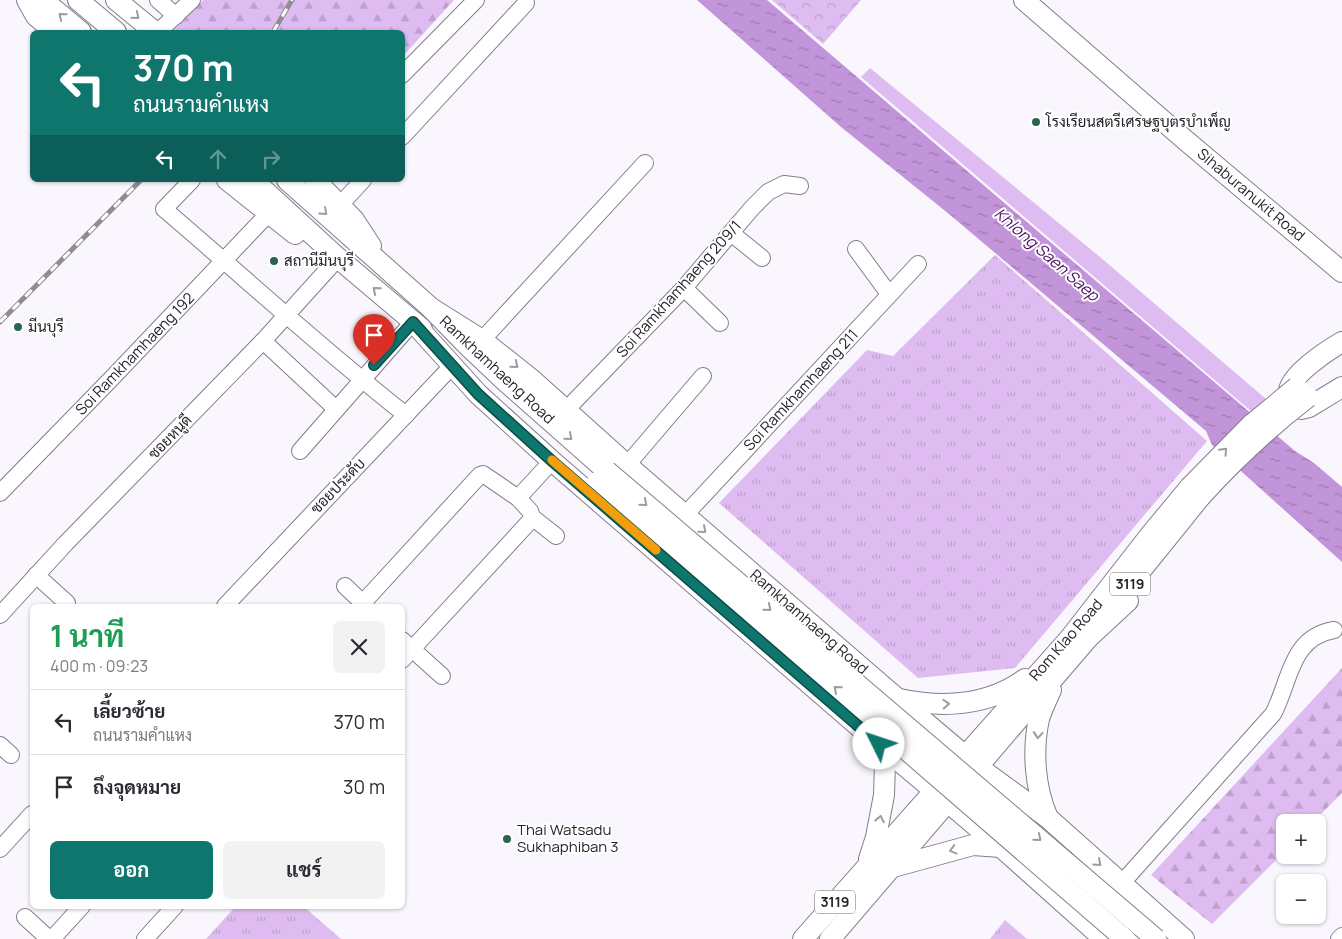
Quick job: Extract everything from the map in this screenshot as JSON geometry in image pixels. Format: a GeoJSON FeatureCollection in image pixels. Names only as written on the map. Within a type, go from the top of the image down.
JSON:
{"type":"FeatureCollection","features":[{"type":"Feature","properties":{"kind":"main road"},"geometry":{"type":"LineString","coordinates":[[27,0],[36,16],[53,30]]}},
{"type":"Feature","properties":{"kind":"main road"},"geometry":{"type":"LineString","coordinates":[[43,0],[79,30]]}},
{"type":"Feature","properties":{"kind":"main road"},"geometry":{"type":"LineString","coordinates":[[78,0],[114,30]]}},
{"type":"Feature","properties":{"kind":"main road"},"geometry":{"type":"LineString","coordinates":[[116,0],[154,30]]}},
{"type":"Feature","properties":{"kind":"main road","name":"Sihaburanukit Road"},"geometry":{"type":"LineString","coordinates":[[1024,0],[1184,139],[1342,272]]}},
{"type":"Feature","properties":{"kind":"main road"},"geometry":{"type":"LineString","coordinates":[[229,182],[298,236],[338,258]]}},
{"type":"Feature","properties":{"kind":"main road","name":"Ramkhamhaeng Road"},"geometry":{"type":"LineString","coordinates":[[255,182],[338,258],[413,322],[602,476],[1156,939]]}},
{"type":"Feature","properties":{"kind":"main road","name":"Ramkhamhaeng Road"},"geometry":{"type":"LineString","coordinates":[[289,182],[431,308],[602,476],[1125,939]]}},
{"type":"Feature","properties":{"kind":"main road"},"geometry":{"type":"LineString","coordinates":[[317,182],[341,204],[366,236],[379,261]]}},
{"type":"Feature","properties":{"kind":"main road","name":"Ramkhamhaeng Road"},"geometry":{"type":"LineString","coordinates":[[431,308],[482,340],[530,378],[685,516],[891,693],[972,761],[1048,818],[1184,939]]}},
{"type":"Feature","properties":{"kind":"main road","name":"Ramkhamhaeng Road"},"geometry":{"type":"LineString","coordinates":[[413,322],[478,394],[552,461],[852,721],[1023,866],[1104,939]]}},
{"type":"Feature","properties":{"kind":"main road"},"geometry":{"type":"LineString","coordinates":[[1342,342],[1296,376],[1289,386],[1289,396],[1294,404],[1301,409],[1309,407],[1342,387]]}},
{"type":"Feature","properties":{"kind":"main road","name":"Rom Klao Road"},"geometry":{"type":"LineString","coordinates":[[1302,392],[1342,356]]}},
{"type":"Feature","properties":{"kind":"main road","name":"Rom Klao Road"},"geometry":{"type":"LineString","coordinates":[[830,939],[892,867],[941,797],[1085,631],[1151,534],[1196,491],[1251,425],[1302,392],[1342,374]]}},
{"type":"Feature","properties":{"kind":"main road"},"geometry":{"type":"LineString","coordinates":[[1198,476],[1208,479],[1213,485],[1214,491],[1209,501],[1168,550],[1137,592],[1085,631],[1096,593],[1140,530],[1170,493],[1189,478],[1198,476]]}},
{"type":"Feature","properties":{"kind":"main road"},"geometry":{"type":"LineString","coordinates":[[891,693],[919,703],[940,705],[976,700],[1008,690],[1053,667]]}},
{"type":"Feature","properties":{"kind":"main road"},"geometry":{"type":"LineString","coordinates":[[1048,818],[1042,803],[1036,775],[1037,735],[1053,667]]}},
{"type":"Feature","properties":{"kind":"main road"},"geometry":{"type":"LineString","coordinates":[[852,721],[892,740],[903,743],[911,742],[916,738],[918,732],[916,725],[891,693]]}},
{"type":"Feature","properties":{"kind":"main road"},"geometry":{"type":"LineString","coordinates":[[867,866],[876,837],[884,795],[885,763],[879,744]]}},
{"type":"Feature","properties":{"kind":"main road","name":"Rom Klao Road"},"geometry":{"type":"LineString","coordinates":[[803,939],[867,866],[941,797]]}},
{"type":"Feature","properties":{"kind":"main road"},"geometry":{"type":"LineString","coordinates":[[1023,866],[1002,828],[1004,819],[1010,812],[1020,808],[1028,811],[1065,834]]}},
{"type":"Feature","properties":{"kind":"main road"},"geometry":{"type":"LineString","coordinates":[[892,867],[973,845],[1001,847]]}},
{"type":"Feature","properties":{"kind":"street"},"geometry":{"type":"LineString","coordinates":[[158,0],[176,16]]}},
{"type":"Feature","properties":{"kind":"street"},"geometry":{"type":"LineString","coordinates":[[159,30],[192,0]]}},
{"type":"Feature","properties":{"kind":"street"},"geometry":{"type":"LineString","coordinates":[[405,72],[476,0]]}},
{"type":"Feature","properties":{"kind":"street"},"geometry":{"type":"LineString","coordinates":[[405,134],[526,3]]}},
{"type":"Feature","properties":{"kind":"street"},"geometry":{"type":"LineString","coordinates":[[482,340],[645,162]]}},
{"type":"Feature","properties":{"kind":"street"},"geometry":{"type":"LineString","coordinates":[[190,182],[164,209],[361,380],[406,414]]}},
{"type":"Feature","properties":{"kind":"street"},"geometry":{"type":"LineString","coordinates":[[341,204],[361,182]]}},
{"type":"Feature","properties":{"kind":"street","name":"Soi Ramkhamhaeng 209/1"},"geometry":{"type":"LineString","coordinates":[[566,410],[684,288],[752,208],[768,192],[784,184],[800,186]]}},
{"type":"Feature","properties":{"kind":"street","name":"Soi Ramkhamhaeng 192"},"geometry":{"type":"LineString","coordinates":[[0,492],[112,378],[268,214]]}},
{"type":"Feature","properties":{"kind":"street"},"geometry":{"type":"LineString","coordinates":[[731,234],[762,258]]}},
{"type":"Feature","properties":{"kind":"street"},"geometry":{"type":"LineString","coordinates":[[856,249],[888,294]]}},
{"type":"Feature","properties":{"kind":"street","name":"ซอยหนูดี"},"geometry":{"type":"LineString","coordinates":[[0,615],[66,542],[263,341],[338,258]]}},
{"type":"Feature","properties":{"kind":"street","name":"Soi Ramkhamhaeng 211"},"geometry":{"type":"LineString","coordinates":[[685,516],[888,294],[918,264]]}},
{"type":"Feature","properties":{"kind":"street"},"geometry":{"type":"LineString","coordinates":[[684,288],[720,323]]}},
{"type":"Feature","properties":{"kind":"street"},"geometry":{"type":"LineString","coordinates":[[300,450],[413,322]]}},
{"type":"Feature","properties":{"kind":"street"},"geometry":{"type":"LineString","coordinates":[[263,341],[336,409]]}},
{"type":"Feature","properties":{"kind":"street","name":"ซอยประดับ"},"geometry":{"type":"LineString","coordinates":[[227,604],[452,366]]}},
{"type":"Feature","properties":{"kind":"street"},"geometry":{"type":"LineString","coordinates":[[628,465],[703,376]]}},
{"type":"Feature","properties":{"kind":"street"},"geometry":{"type":"LineString","coordinates":[[518,498],[552,461]]}},
{"type":"Feature","properties":{"kind":"street"},"geometry":{"type":"LineString","coordinates":[[364,604],[480,476],[485,475],[518,498],[532,516],[556,536]]}},
{"type":"Feature","properties":{"kind":"street"},"geometry":{"type":"LineString","coordinates":[[442,676],[406,649],[530,521],[532,516]]}},
{"type":"Feature","properties":{"kind":"street"},"geometry":{"type":"LineString","coordinates":[[36,575],[67,603]]}},
{"type":"Feature","properties":{"kind":"street"},"geometry":{"type":"LineString","coordinates":[[345,586],[362,604]]}},
{"type":"Feature","properties":{"kind":"street"},"geometry":{"type":"LineString","coordinates":[[1121,884],[1273,714],[1289,670],[1307,642],[1315,635],[1334,630]]}},
{"type":"Feature","properties":{"kind":"street"},"geometry":{"type":"LineString","coordinates":[[0,849],[30,816]]}},
{"type":"Feature","properties":{"kind":"street"},"geometry":{"type":"LineString","coordinates":[[25,917],[51,939],[79,909]]}},
{"type":"Feature","properties":{"kind":"street"},"geometry":{"type":"LineString","coordinates":[[145,939],[172,909]]}},
{"type":"Feature","properties":{"kind":"street"},"geometry":{"type":"LineString","coordinates":[[1339,939],[1342,936]]}},
{"type":"Feature","properties":{"kind":"green space"},"geometry":{"type":"Polygon","coordinates":[[[203,0],[454,0],[405,54],[405,30],[174,30],[203,0]]]}},
{"type":"Feature","properties":{"kind":"green space"},"geometry":{"type":"Polygon","coordinates":[[[772,0],[861,0],[823,44],[772,0]]]}},
{"type":"Feature","properties":{"kind":"green space"},"geometry":{"type":"Polygon","coordinates":[[[870,68],[1100,257],[1266,399],[1252,412],[861,77],[870,68]]]}},
{"type":"Feature","properties":{"kind":"green space"},"geometry":{"type":"Polygon","coordinates":[[[995,255],[1207,441],[1015,668],[918,678],[719,503],[867,350],[893,356],[995,255]]]}},
{"type":"Feature","properties":{"kind":"green space"},"geometry":{"type":"Polygon","coordinates":[[[1342,668],[1342,793],[1321,814],[1276,814],[1276,860],[1212,924],[1151,875],[1342,668]]]}},
{"type":"Feature","properties":{"kind":"green space"},"geometry":{"type":"Polygon","coordinates":[[[233,909],[306,909],[341,939],[206,939],[233,909]]]}},
{"type":"Feature","properties":{"kind":"green space"},"geometry":{"type":"Polygon","coordinates":[[[1005,920],[1027,939],[990,939],[1005,920]]]}},
{"type":"Feature","properties":{"kind":"water","name":"Khlong Saen Saep"},"geometry":{"type":"Polygon","coordinates":[[[697,0],[767,0],[1295,451],[1314,463],[1342,487],[1342,562],[1212,445],[1206,431],[949,214],[841,127],[697,0]]]}},
{"type":"Feature","properties":{"kind":"railway"},"geometry":{"type":"LineString","coordinates":[[274,30],[292,0]]}},
{"type":"Feature","properties":{"kind":"railway"},"geometry":{"type":"LineString","coordinates":[[0,322],[139,182]]}},
{"type":"Feature","properties":{"kind":"slow traffic"},"geometry":{"type":"LineString","coordinates":[[552,460],[656,550]]}},
{"type":"Feature","properties":{"kind":"place","name":"โรงเรียนสตรีเศรษฐบุตรบำเพ็ญ"},"geometry":{"type":"Point","coordinates":[1036,122]}},
{"type":"Feature","properties":{"kind":"place","name":"สถานีมีนบุรี"},"geometry":{"type":"Point","coordinates":[274,261]}},
{"type":"Feature","properties":{"kind":"place","name":"มีนบุรี"},"geometry":{"type":"Point","coordinates":[18,327]}},
{"type":"Feature","properties":{"kind":"place","name":"Thai Watsadu Sukhaphiban 3"},"geometry":{"type":"Point","coordinates":[507,839]}},
{"type":"Feature","properties":{"kind":"route"},"geometry":{"type":"LineString","coordinates":[[374,365],[413,322],[478,394],[552,461],[879,744]]}}]}
